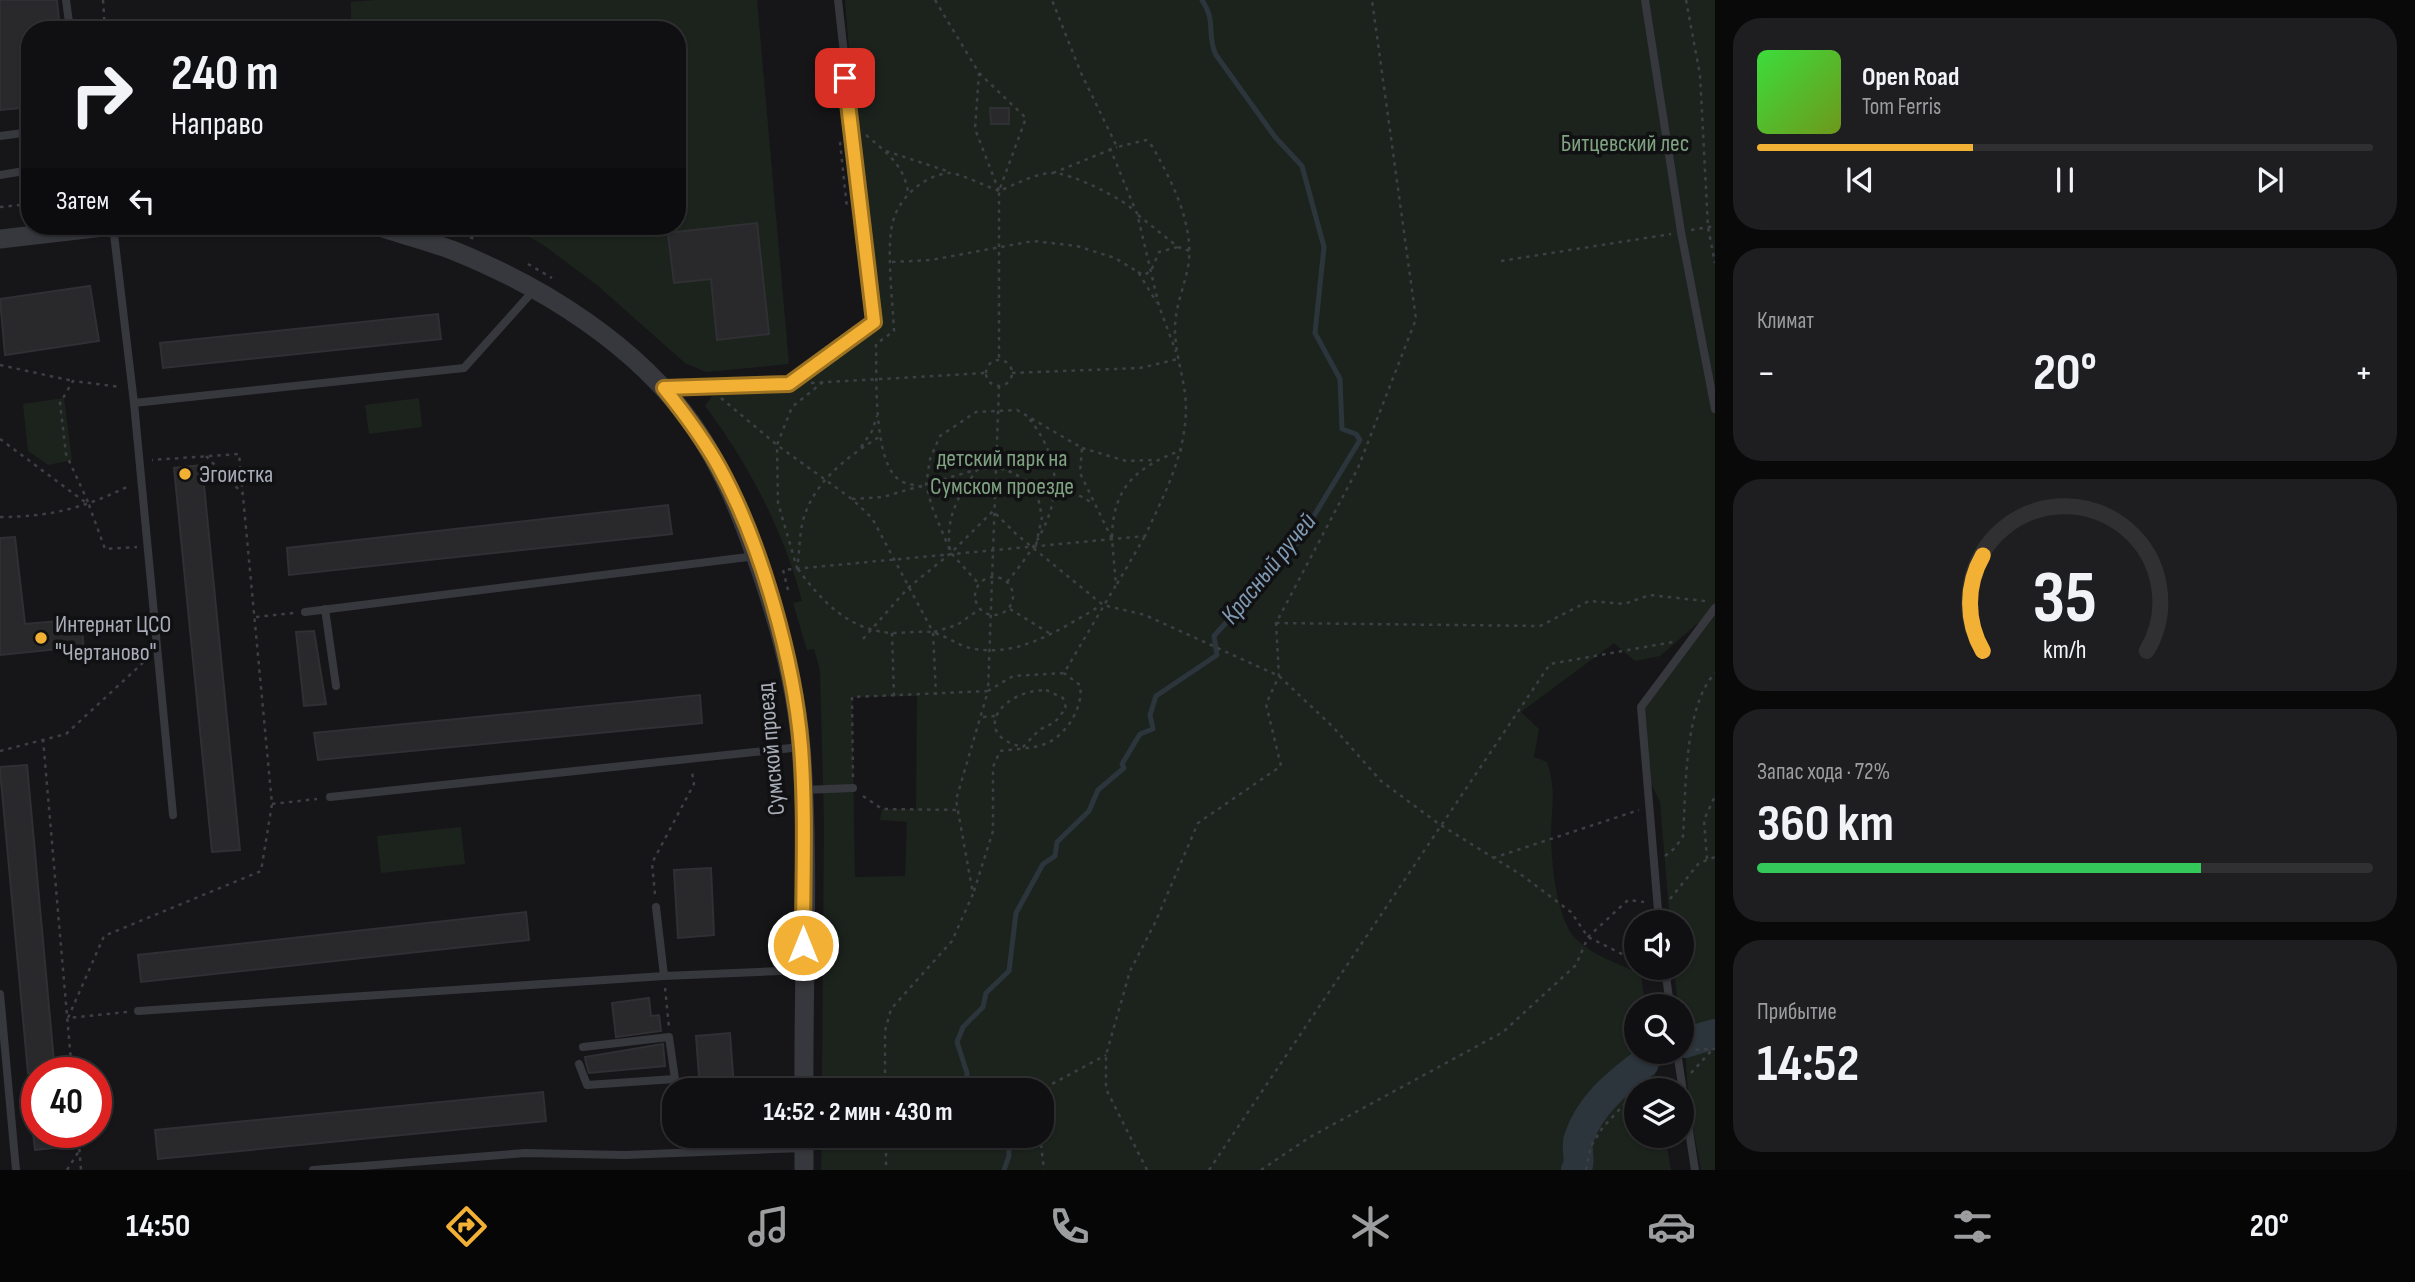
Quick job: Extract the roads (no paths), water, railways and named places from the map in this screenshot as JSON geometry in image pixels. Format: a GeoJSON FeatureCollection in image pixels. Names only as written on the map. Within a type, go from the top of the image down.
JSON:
{"type":"FeatureCollection","features":[{"type":"Feature","properties":{"kind":"street"},"geometry":{"type":"LineString","coordinates":[[0,239],[35,235]]}},
{"type":"Feature","properties":{"kind":"street","name":"Сумской проезд"},"geometry":{"type":"LineString","coordinates":[[404,235],[453,251],[534,290],[571,312],[664,388],[719,467],[756,556],[796,699],[803,790],[804,1078]]}},
{"type":"Feature","properties":{"kind":"street"},"geometry":{"type":"LineString","coordinates":[[804,1148],[804,1170]]}},
{"type":"Feature","properties":{"kind":"lane"},"geometry":{"type":"LineString","coordinates":[[66,0],[69,21]]}},
{"type":"Feature","properties":{"kind":"lane"},"geometry":{"type":"LineString","coordinates":[[664,388],[789,384],[874,322],[850,131],[838,0]]}},
{"type":"Feature","properties":{"kind":"lane"},"geometry":{"type":"LineString","coordinates":[[1645,0],[1681,232],[1715,409]]}},
{"type":"Feature","properties":{"kind":"lane"},"geometry":{"type":"LineString","coordinates":[[0,136],[21,133]]}},
{"type":"Feature","properties":{"kind":"lane"},"geometry":{"type":"LineString","coordinates":[[0,175],[21,172]]}},
{"type":"Feature","properties":{"kind":"lane"},"geometry":{"type":"LineString","coordinates":[[114,235],[140,460],[173,815]]}},
{"type":"Feature","properties":{"kind":"lane"},"geometry":{"type":"LineString","coordinates":[[134,403],[464,368],[534,290]]}},
{"type":"Feature","properties":{"kind":"lane"},"geometry":{"type":"LineString","coordinates":[[305,611],[756,556]]}},
{"type":"Feature","properties":{"kind":"lane"},"geometry":{"type":"LineString","coordinates":[[1658,910],[1641,707],[1691,639],[1712,605]]}},
{"type":"Feature","properties":{"kind":"lane"},"geometry":{"type":"LineString","coordinates":[[325,609],[336,686]]}},
{"type":"Feature","properties":{"kind":"lane"},"geometry":{"type":"LineString","coordinates":[[330,797],[801,747]]}},
{"type":"Feature","properties":{"kind":"lane"},"geometry":{"type":"LineString","coordinates":[[803,790],[853,788]]}},
{"type":"Feature","properties":{"kind":"lane"},"geometry":{"type":"LineString","coordinates":[[656,907],[664,976]]}},
{"type":"Feature","properties":{"kind":"lane"},"geometry":{"type":"LineString","coordinates":[[138,1011],[664,976],[803,970]]}},
{"type":"Feature","properties":{"kind":"lane"},"geometry":{"type":"LineString","coordinates":[[0,994],[16,1170]]}},
{"type":"Feature","properties":{"kind":"lane"},"geometry":{"type":"LineString","coordinates":[[579,1064],[587,1085],[675,1079],[669,1037],[583,1047]]}},
{"type":"Feature","properties":{"kind":"lane"},"geometry":{"type":"LineString","coordinates":[[1679,1064],[1695,1170]]}},
{"type":"Feature","properties":{"kind":"lane"},"geometry":{"type":"LineString","coordinates":[[313,1170],[525,1153],[625,1155],[721,1148]]}},
{"type":"Feature","properties":{"kind":"waterway","name":"Красный ручей"},"geometry":{"type":"LineString","coordinates":[[967,1078],[957,1042],[963,1027],[983,1007],[986,993],[1009,971],[1016,913],[1043,864],[1055,856],[1057,842],[1089,811],[1098,790],[1124,768],[1122,764],[1140,734],[1153,729],[1150,715],[1156,696],[1217,655],[1214,636],[1258,587],[1262,573],[1278,563],[1298,542],[1360,440],[1356,434],[1342,429],[1340,379],[1315,333],[1324,247],[1302,166],[1275,137],[1216,55],[1209,15],[1202,0]]}},
{"type":"Feature","properties":{"kind":"waterway"},"geometry":{"type":"LineString","coordinates":[[1694,1040],[1715,1034]]}},
{"type":"Feature","properties":{"kind":"waterway"},"geometry":{"type":"LineString","coordinates":[[1576,1170],[1578,1142],[1590,1115],[1614,1087],[1643,1064]]}},
{"type":"Feature","properties":{"kind":"waterway","name":"Красный ручей"},"geometry":{"type":"LineString","coordinates":[[1004,1170],[1009,1148]]}},
{"type":"Feature","properties":{"kind":"place","name":"Эгоистка"},"geometry":{"type":"Point","coordinates":[185,474]}},
{"type":"Feature","properties":{"kind":"place","name":"Интернат ЦСО \"Чертаново\""},"geometry":{"type":"Point","coordinates":[41,638]}},
{"type":"Feature","properties":{"kind":"park label","name":"Битцевский лес"},"geometry":{"type":"Point","coordinates":[1625,143]}},
{"type":"Feature","properties":{"kind":"park label","name":"детский парк на Сумском проезде"},"geometry":{"type":"Point","coordinates":[1002,472]}}]}
